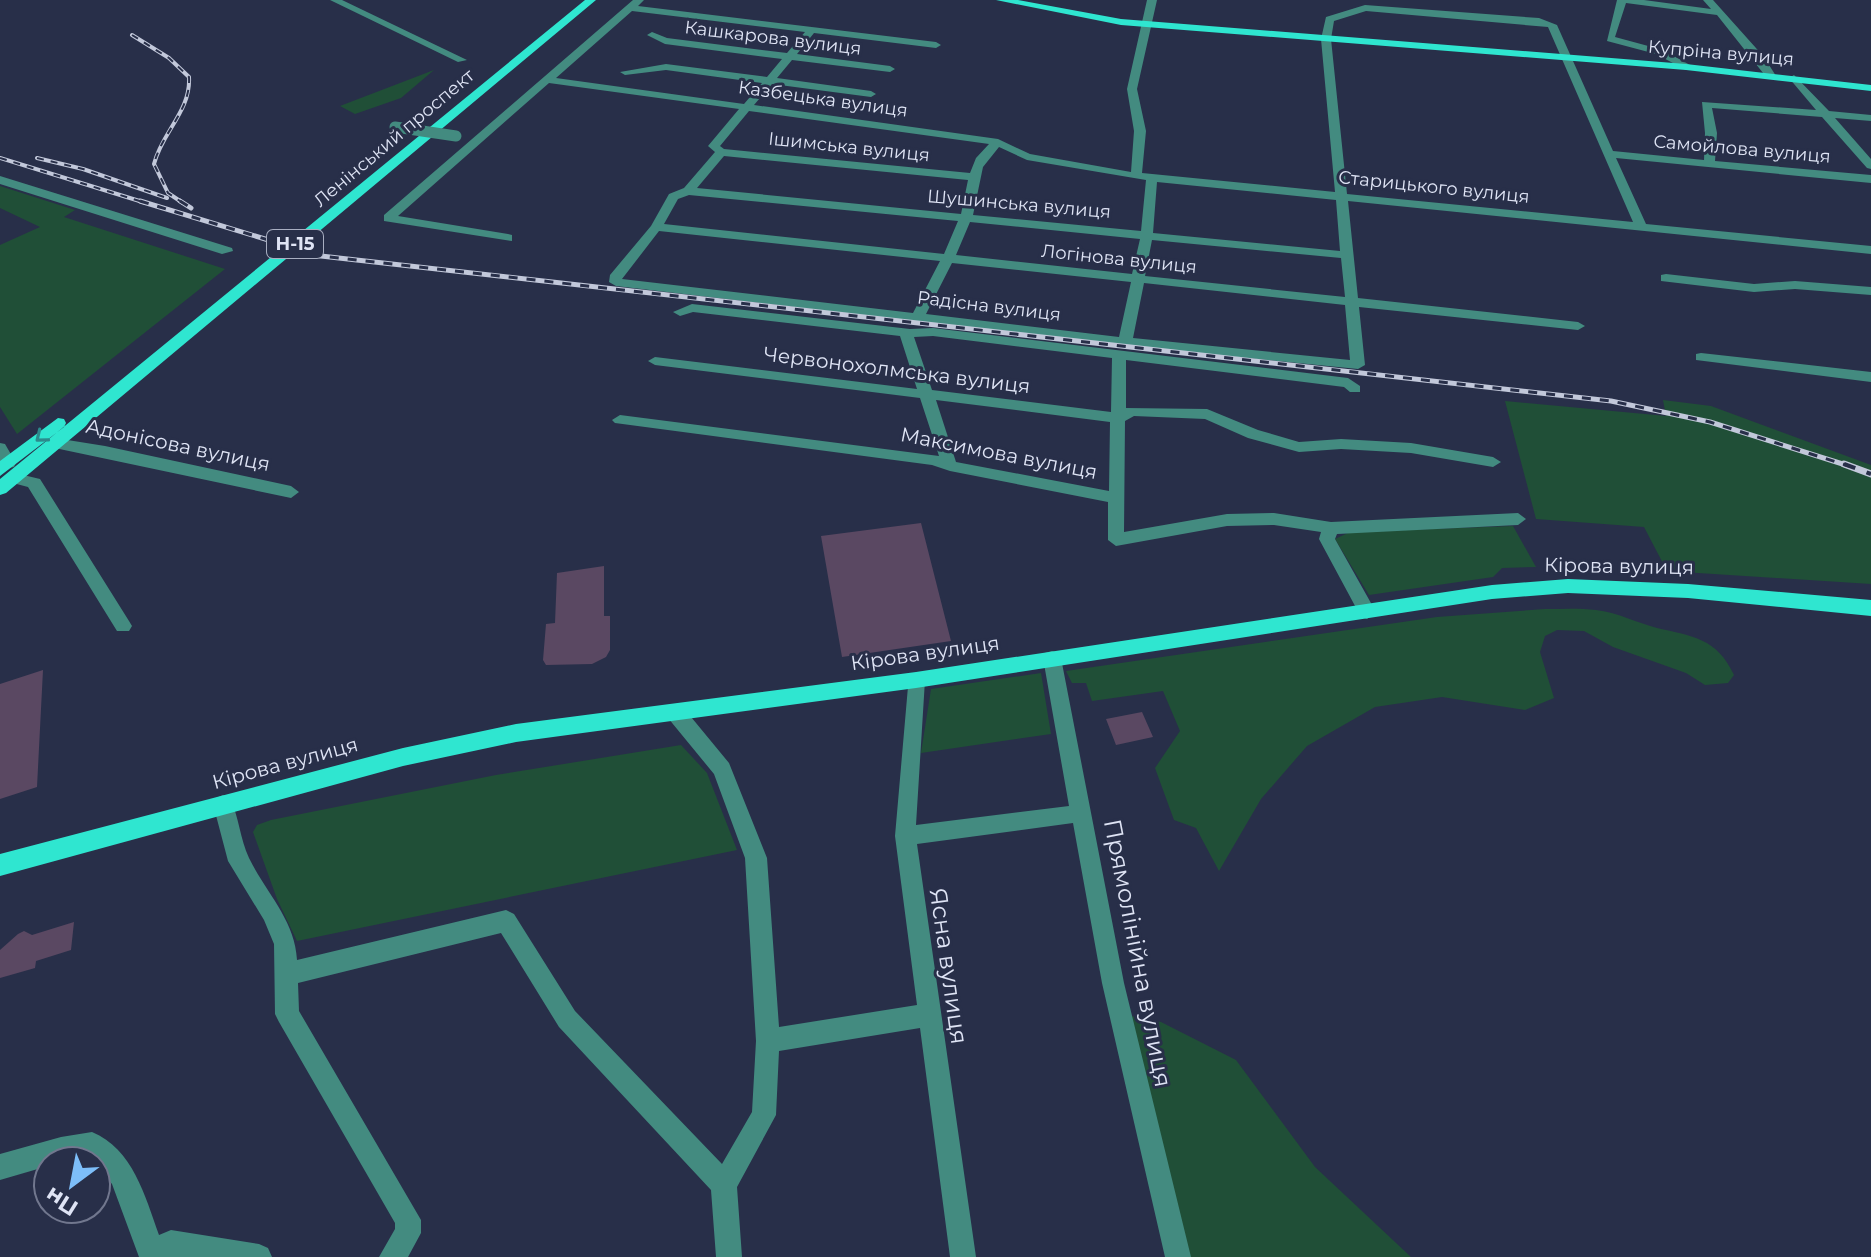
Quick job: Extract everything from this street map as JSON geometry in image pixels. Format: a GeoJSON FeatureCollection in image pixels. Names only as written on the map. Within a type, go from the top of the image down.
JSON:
{"type":"FeatureCollection","features":[{"type":"Feature","properties":{"kind":"main road","name":"Ленінський проспект"},"geometry":{"type":"LineString","coordinates":[[0,489],[7,463],[580,0]]}},
{"type":"Feature","properties":{"kind":"main road","name":"Ленінський проспект"},"geometry":{"type":"LineString","coordinates":[[7,463],[33,462],[591,0]]}},
{"type":"Feature","properties":{"kind":"main road","name":"Купріна вулиця"},"geometry":{"type":"LineString","coordinates":[[1001,0],[1094,19],[1686,67],[1871,88]]}},
{"type":"Feature","properties":{"kind":"main road","name":"Кірова вулиця"},"geometry":{"type":"LineString","coordinates":[[0,865],[403,757],[516,733],[916,680],[1492,592],[1568,586],[1688,591],[1871,608]]}},
{"type":"Feature","properties":{"kind":"street"},"geometry":{"type":"LineString","coordinates":[[335,0],[462,60]]}},
{"type":"Feature","properties":{"kind":"street"},"geometry":{"type":"LineString","coordinates":[[1136,176],[1140,131],[1132,89],[1152,0]]}},
{"type":"Feature","properties":{"kind":"street"},"geometry":{"type":"LineString","coordinates":[[1686,67],[1669,54],[1654,48],[1610,39],[1623,0],[1719,13]]}},
{"type":"Feature","properties":{"kind":"street"},"geometry":{"type":"LineString","coordinates":[[1708,0],[1771,76]]}},
{"type":"Feature","properties":{"kind":"street"},"geometry":{"type":"LineString","coordinates":[[508,238],[388,218],[634,4],[936,45]]}},
{"type":"Feature","properties":{"kind":"street"},"geometry":{"type":"LineString","coordinates":[[1351,301],[1326,39],[1329,19],[1365,8],[1539,21],[1552,25],[1641,227]]}},
{"type":"Feature","properties":{"kind":"street"},"geometry":{"type":"LineString","coordinates":[[656,227],[673,197],[688,191],[721,152],[714,146],[812,30]]}},
{"type":"Feature","properties":{"kind":"street","name":"Кашкарова вулиця"},"geometry":{"type":"LineString","coordinates":[[652,35],[665,41],[890,69]]}},
{"type":"Feature","properties":{"kind":"street"},"geometry":{"type":"LineString","coordinates":[[625,72],[666,67],[871,94]]}},
{"type":"Feature","properties":{"kind":"street"},"geometry":{"type":"LineString","coordinates":[[1794,78],[1871,166]]}},
{"type":"Feature","properties":{"kind":"street","name":"Казбецька вулиця"},"geometry":{"type":"LineString","coordinates":[[549,80],[998,142]]}},
{"type":"Feature","properties":{"kind":"street"},"geometry":{"type":"LineString","coordinates":[[1709,163],[1711,133],[1706,104],[1871,118]]}},
{"type":"Feature","properties":{"kind":"street"},"geometry":{"type":"LineString","coordinates":[[395,127],[456,136]]}},
{"type":"Feature","properties":{"kind":"street"},"geometry":{"type":"LineString","coordinates":[[919,315],[966,217],[973,177],[986,150],[998,142]]}},
{"type":"Feature","properties":{"kind":"street","name":"Старицького вулиця"},"geometry":{"type":"LineString","coordinates":[[998,142],[1027,157],[1136,176],[1871,250]]}},
{"type":"Feature","properties":{"kind":"street","name":"Ішимська вулиця"},"geometry":{"type":"LineString","coordinates":[[721,152],[973,177]]}},
{"type":"Feature","properties":{"kind":"street","name":"Самойлова вулиця"},"geometry":{"type":"LineString","coordinates":[[1610,154],[1871,179]]}},
{"type":"Feature","properties":{"kind":"street"},"geometry":{"type":"LineString","coordinates":[[1117,498],[1125,415],[1121,346],[1147,234],[1152,177]]}},
{"type":"Feature","properties":{"kind":"street"},"geometry":{"type":"LineString","coordinates":[[0,180],[227,251]]}},
{"type":"Feature","properties":{"kind":"street","name":"Шушинська вулиця"},"geometry":{"type":"LineString","coordinates":[[688,191],[1346,255]]}},
{"type":"Feature","properties":{"kind":"street","name":"Логінова вулиця"},"geometry":{"type":"LineString","coordinates":[[656,227],[1578,326]]}},
{"type":"Feature","properties":{"kind":"street","name":"Радісна вулиця"},"geometry":{"type":"LineString","coordinates":[[656,227],[615,278],[616,282],[919,315],[1348,383],[1355,389]]}},
{"type":"Feature","properties":{"kind":"street"},"geometry":{"type":"LineString","coordinates":[[1666,278],[1754,288],[1795,285],[1871,291]]}},
{"type":"Feature","properties":{"kind":"street","name":"Радісна вулиця"},"geometry":{"type":"LineString","coordinates":[[680,312],[692,308],[906,333],[933,332],[1358,365],[1351,301]]}},
{"type":"Feature","properties":{"kind":"street"},"geometry":{"type":"LineString","coordinates":[[906,333],[950,466]]}},
{"type":"Feature","properties":{"kind":"street"},"geometry":{"type":"LineString","coordinates":[[1701,357],[1871,377]]}},
{"type":"Feature","properties":{"kind":"street","name":"Червонохолмська вулиця"},"geometry":{"type":"LineString","coordinates":[[655,361],[1125,415]]}},
{"type":"Feature","properties":{"kind":"street"},"geometry":{"type":"LineString","coordinates":[[1125,415],[1207,414],[1253,434],[1299,447],[1341,444],[1411,448],[1493,462]]}},
{"type":"Feature","properties":{"kind":"street","name":"Максимова вулиця"},"geometry":{"type":"LineString","coordinates":[[620,420],[921,459],[1117,498],[1116,540],[1227,520],[1274,519],[1331,528],[1518,519]]}},
{"type":"Feature","properties":{"kind":"street","name":"Адонісова вулиця"},"geometry":{"type":"LineString","coordinates":[[55,443],[291,492]]}},
{"type":"Feature","properties":{"kind":"street"},"geometry":{"type":"LineString","coordinates":[[7,463],[34,483],[123,626]]}},
{"type":"Feature","properties":{"kind":"street"},"geometry":{"type":"LineString","coordinates":[[1331,528],[1327,539],[1367,612]]}},
{"type":"Feature","properties":{"kind":"street","name":"Прямолінійна вулиця"},"geometry":{"type":"LineString","coordinates":[[1052,658],[1113,983],[1178,1257]]}},
{"type":"Feature","properties":{"kind":"street","name":"Ясна вулиця"},"geometry":{"type":"LineString","coordinates":[[916,680],[905,836],[963,1257]]}},
{"type":"Feature","properties":{"kind":"street"},"geometry":{"type":"LineString","coordinates":[[675,712],[722,769],[756,858],[768,1041],[764,1115],[724,1185],[729,1257]]}},
{"type":"Feature","properties":{"kind":"street"},"geometry":{"type":"LineString","coordinates":[[223,804],[239,861],[272,913],[285,944],[287,974],[284,998],[287,1014],[408,1220],[408,1233],[392,1257]]}},
{"type":"Feature","properties":{"kind":"street"},"geometry":{"type":"LineString","coordinates":[[905,836],[1083,813]]}},
{"type":"Feature","properties":{"kind":"street"},"geometry":{"type":"LineString","coordinates":[[287,974],[506,921],[567,1019],[724,1185]]}},
{"type":"Feature","properties":{"kind":"street"},"geometry":{"type":"LineString","coordinates":[[768,1041],[929,1015]]}},
{"type":"Feature","properties":{"kind":"street"},"geometry":{"type":"LineString","coordinates":[[0,1167],[89,1144],[104,1148],[116,1162],[152,1256],[171,1243],[259,1257]]}},
{"type":"Feature","properties":{"kind":"green space"},"geometry":{"type":"Polygon","coordinates":[[[434,70],[401,98],[355,114],[340,106],[434,70]]]}},
{"type":"Feature","properties":{"kind":"green space"},"geometry":{"type":"Polygon","coordinates":[[[0,186],[75,210],[64,217],[225,269],[17,434],[0,407],[0,245],[40,227],[0,208],[0,186]]]}},
{"type":"Feature","properties":{"kind":"green space"},"geometry":{"type":"Polygon","coordinates":[[[1663,400],[1711,406],[1871,465],[1871,584],[1667,571],[1644,527],[1536,519],[1505,401],[1666,416],[1663,400]]]}},
{"type":"Feature","properties":{"kind":"green space"},"geometry":{"type":"Polygon","coordinates":[[[1513,526],[1536,567],[1502,568],[1493,577],[1369,595],[1335,539],[1350,532],[1513,526]]]}},
{"type":"Feature","properties":{"kind":"green space"},"geometry":{"type":"Polygon","coordinates":[[[1545,609],[1604,611],[1692,637],[1720,653],[1734,675],[1728,683],[1705,685],[1686,673],[1613,647],[1584,631],[1557,630],[1545,636],[1540,652],[1554,698],[1525,710],[1442,697],[1375,707],[1307,746],[1261,799],[1219,871],[1196,828],[1174,820],[1155,768],[1180,731],[1163,691],[1092,701],[1086,683],[1072,683],[1066,671],[1437,617],[1545,609]]]}},
{"type":"Feature","properties":{"kind":"green space"},"geometry":{"type":"Polygon","coordinates":[[[1041,673],[1051,734],[921,753],[931,689],[1041,673]]]}},
{"type":"Feature","properties":{"kind":"green space"},"geometry":{"type":"Polygon","coordinates":[[[681,745],[707,773],[737,850],[297,941],[277,899],[253,832],[257,825],[271,820],[496,775],[681,745]]]}},
{"type":"Feature","properties":{"kind":"green space"},"geometry":{"type":"Polygon","coordinates":[[[1126,1015],[1161,1022],[1236,1060],[1315,1167],[1411,1257],[1185,1257],[1126,1015]]]}},
{"type":"Feature","properties":{"kind":"building"},"geometry":{"type":"Polygon","coordinates":[[[921,523],[951,641],[842,657],[821,536],[921,523]]]}},
{"type":"Feature","properties":{"kind":"building"},"geometry":{"type":"Polygon","coordinates":[[[604,566],[604,616],[610,616],[610,650],[606,657],[592,664],[546,665],[543,660],[546,624],[555,623],[557,573],[604,566]]]}},
{"type":"Feature","properties":{"kind":"building"},"geometry":{"type":"Polygon","coordinates":[[[43,670],[37,787],[0,799],[0,684],[43,670]]]}},
{"type":"Feature","properties":{"kind":"building"},"geometry":{"type":"Polygon","coordinates":[[[1142,712],[1153,737],[1116,745],[1106,719],[1142,712]]]}},
{"type":"Feature","properties":{"kind":"building"},"geometry":{"type":"Polygon","coordinates":[[[74,922],[71,950],[36,961],[35,968],[0,978],[0,950],[18,934],[24,931],[32,935],[74,922]]]}},
{"type":"Feature","properties":{"kind":"railway"},"geometry":{"type":"LineString","coordinates":[[132,35],[169,58],[189,77],[186,100],[154,164],[168,193],[180,201]]}},
{"type":"Feature","properties":{"kind":"railway"},"geometry":{"type":"LineString","coordinates":[[0,158],[146,203]]}},
{"type":"Feature","properties":{"kind":"railway"},"geometry":{"type":"LineString","coordinates":[[37,158],[83,169],[167,198]]}},
{"type":"Feature","properties":{"kind":"railway"},"geometry":{"type":"LineString","coordinates":[[140,201],[321,256],[1611,401],[1710,422],[1849,466]]}},
{"type":"Feature","properties":{"kind":"railway"},"geometry":{"type":"LineString","coordinates":[[180,201],[191,208]]}},
{"type":"Feature","properties":{"kind":"railway"},"geometry":{"type":"LineString","coordinates":[[1844,464],[1871,474]]}}]}
